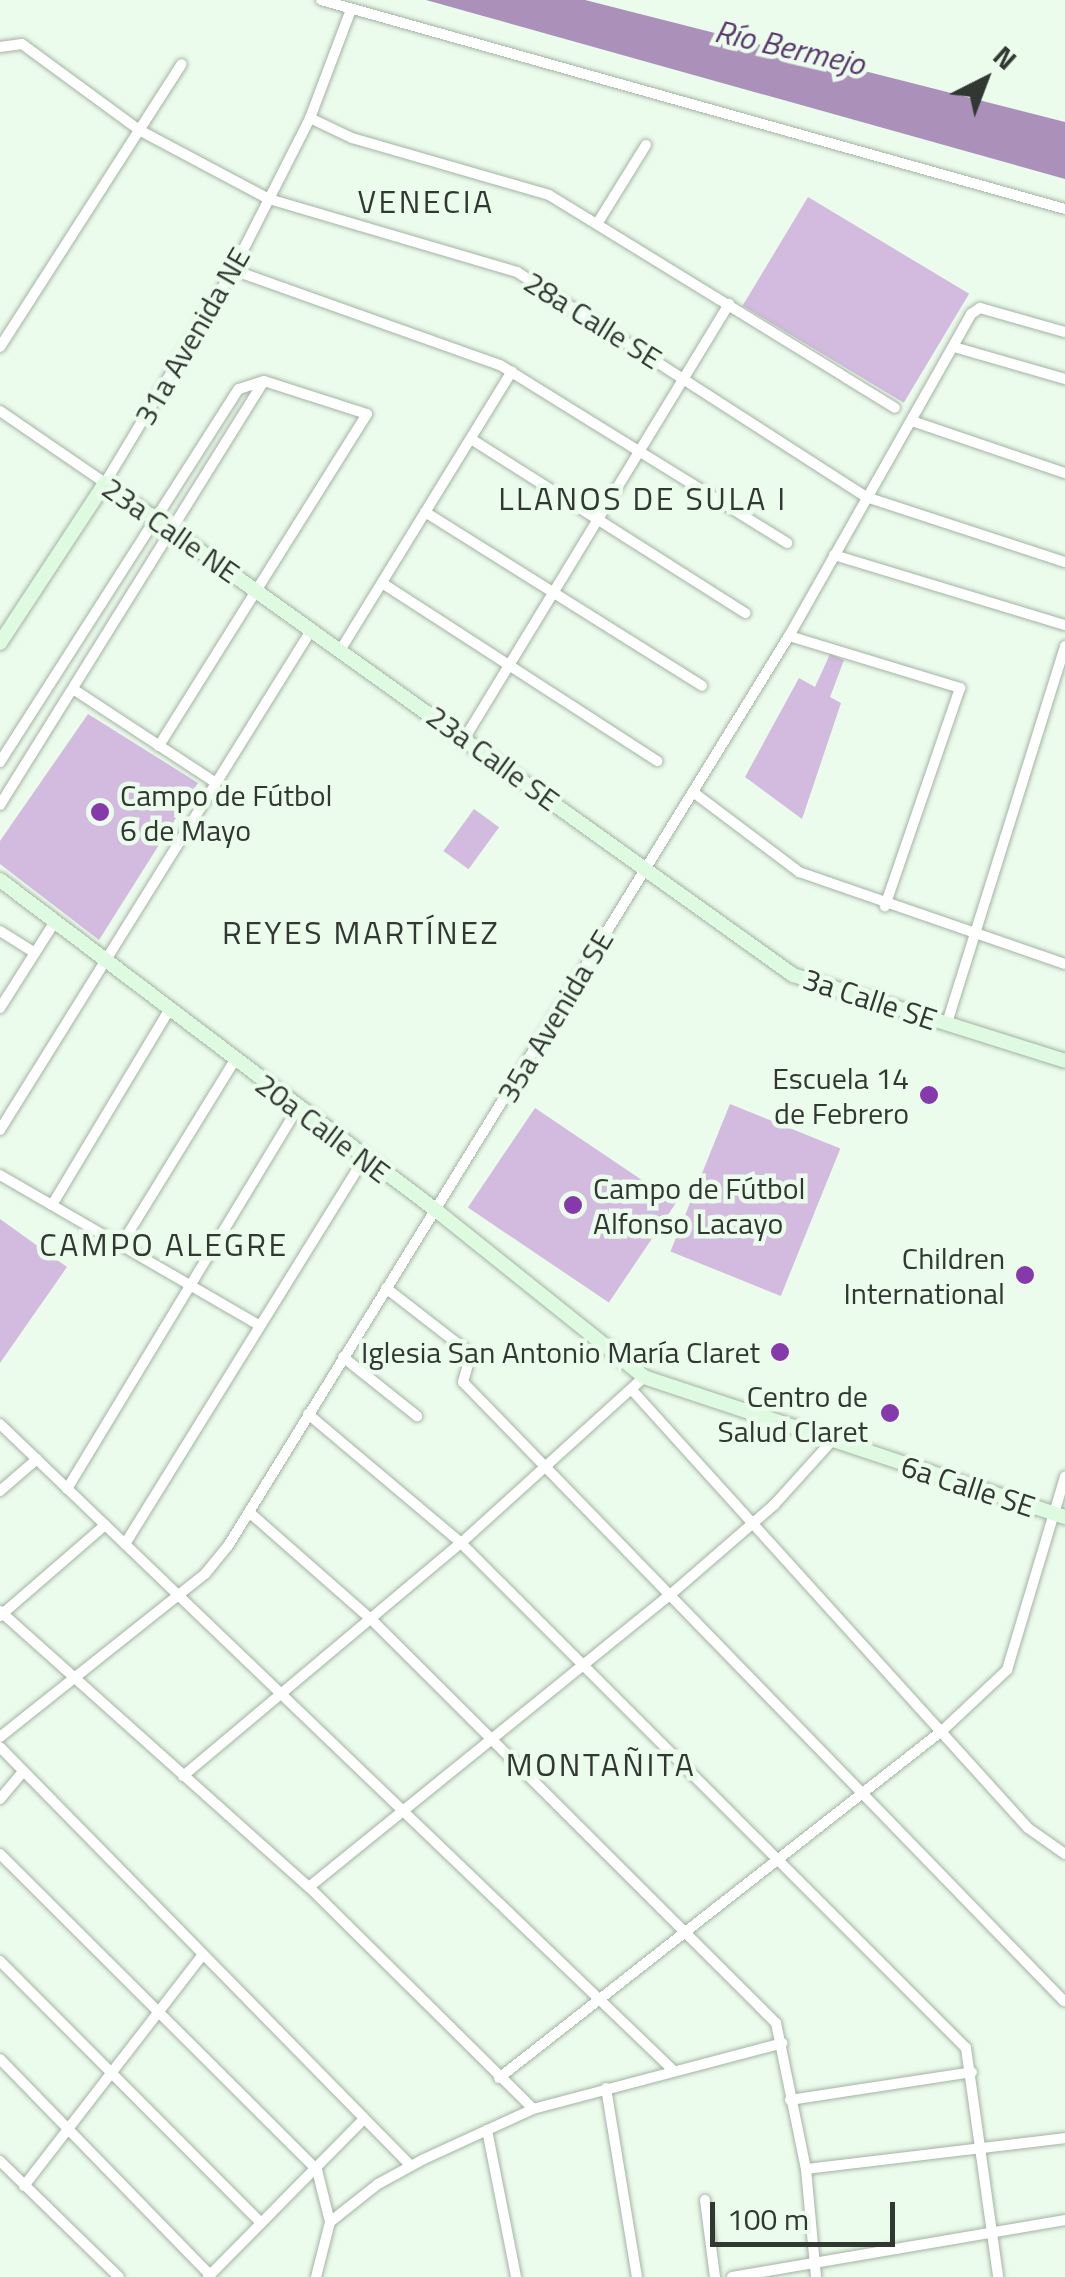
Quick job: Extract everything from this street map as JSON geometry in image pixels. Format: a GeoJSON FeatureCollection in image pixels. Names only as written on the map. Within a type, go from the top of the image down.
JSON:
{"type":"FeatureCollection","features":[{"type":"Feature","properties":{"kind":"street"},"geometry":{"type":"LineString","coordinates":[[321,0],[350,12],[1065,209]]}},
{"type":"Feature","properties":{"kind":"street","name":"31a Avenida NE"},"geometry":{"type":"LineString","coordinates":[[0,643],[4,626],[105,484],[234,270],[310,118],[350,12]]}},
{"type":"Feature","properties":{"kind":"street","name":"28a Calle SE"},"geometry":{"type":"LineString","coordinates":[[4,45],[22,44],[139,130],[269,199],[517,272],[866,497],[1065,562]]}},
{"type":"Feature","properties":{"kind":"street"},"geometry":{"type":"LineString","coordinates":[[0,347],[182,64]]}},
{"type":"Feature","properties":{"kind":"street"},"geometry":{"type":"LineString","coordinates":[[310,118],[352,138],[549,195],[896,408]]}},
{"type":"Feature","properties":{"kind":"street"},"geometry":{"type":"LineString","coordinates":[[597,224],[646,146]]}},
{"type":"Feature","properties":{"kind":"street"},"geometry":{"type":"LineString","coordinates":[[234,270],[512,371],[787,543]]}},
{"type":"Feature","properties":{"kind":"street"},"geometry":{"type":"LineString","coordinates":[[466,736],[729,304]]}},
{"type":"Feature","properties":{"kind":"street","name":"35a Avenida SE"},"geometry":{"type":"LineString","coordinates":[[0,1737],[204,1574],[249,1512],[789,636],[866,497],[980,308],[1065,332]]}},
{"type":"Feature","properties":{"kind":"street"},"geometry":{"type":"LineString","coordinates":[[954,347],[1065,380]]}},
{"type":"Feature","properties":{"kind":"street"},"geometry":{"type":"LineString","coordinates":[[341,649],[512,371]]}},
{"type":"Feature","properties":{"kind":"street"},"geometry":{"type":"LineString","coordinates":[[0,762],[222,411],[251,380],[264,380],[367,414],[159,746]]}},
{"type":"Feature","properties":{"kind":"street"},"geometry":{"type":"LineString","coordinates":[[0,805],[264,380]]}},
{"type":"Feature","properties":{"kind":"street","name":"23a Calle NE"},"geometry":{"type":"LineString","coordinates":[[0,411],[341,649]]}},
{"type":"Feature","properties":{"kind":"street"},"geometry":{"type":"LineString","coordinates":[[912,421],[1065,473]]}},
{"type":"Feature","properties":{"kind":"street"},"geometry":{"type":"LineString","coordinates":[[471,438],[746,614]]}},
{"type":"Feature","properties":{"kind":"street"},"geometry":{"type":"LineString","coordinates":[[425,512],[555,590],[702,686]]}},
{"type":"Feature","properties":{"kind":"street"},"geometry":{"type":"LineString","coordinates":[[834,555],[1065,625]]}},
{"type":"Feature","properties":{"kind":"street"},"geometry":{"type":"LineString","coordinates":[[382,583],[657,761]]}},
{"type":"Feature","properties":{"kind":"street"},"geometry":{"type":"LineString","coordinates":[[0,1130],[312,629]]}},
{"type":"Feature","properties":{"kind":"street"},"geometry":{"type":"LineString","coordinates":[[789,636],[960,688],[885,906]]}},
{"type":"Feature","properties":{"kind":"street"},"geometry":{"type":"LineString","coordinates":[[946,1024],[1065,646]]}},
{"type":"Feature","properties":{"kind":"street","name":"23a Calle SE"},"geometry":{"type":"LineString","coordinates":[[341,649],[644,868]]}},
{"type":"Feature","properties":{"kind":"street"},"geometry":{"type":"LineString","coordinates":[[72,689],[216,783]]}},
{"type":"Feature","properties":{"kind":"street"},"geometry":{"type":"LineString","coordinates":[[692,792],[799,872],[974,937],[1065,964]]}},
{"type":"Feature","properties":{"kind":"street","name":"3a Calle SE"},"geometry":{"type":"LineString","coordinates":[[644,868],[793,975],[1065,1061]]}},
{"type":"Feature","properties":{"kind":"street","name":"20a Calle NE"},"geometry":{"type":"LineString","coordinates":[[0,880],[297,1110],[438,1211],[644,1377]]}},
{"type":"Feature","properties":{"kind":"street"},"geometry":{"type":"LineString","coordinates":[[0,1008],[54,923]]}},
{"type":"Feature","properties":{"kind":"street"},"geometry":{"type":"LineString","coordinates":[[0,930],[35,953]]}},
{"type":"Feature","properties":{"kind":"street"},"geometry":{"type":"LineString","coordinates":[[52,1205],[168,1012]]}},
{"type":"Feature","properties":{"kind":"street"},"geometry":{"type":"LineString","coordinates":[[121,1245],[234,1061]]}},
{"type":"Feature","properties":{"kind":"street"},"geometry":{"type":"LineString","coordinates":[[67,1488],[297,1110]]}},
{"type":"Feature","properties":{"kind":"street"},"geometry":{"type":"LineString","coordinates":[[126,1544],[364,1159]]}},
{"type":"Feature","properties":{"kind":"street"},"geometry":{"type":"LineString","coordinates":[[0,1175],[259,1325]]}},
{"type":"Feature","properties":{"kind":"street"},"geometry":{"type":"LineString","coordinates":[[386,1288],[472,1354],[463,1382],[548,1464],[1064,2001]]}},
{"type":"Feature","properties":{"kind":"street"},"geometry":{"type":"LineString","coordinates":[[344,1357],[417,1416]]}},
{"type":"Feature","properties":{"kind":"street"},"geometry":{"type":"LineString","coordinates":[[183,1776],[461,1542],[644,1377]]}},
{"type":"Feature","properties":{"kind":"street","name":"6a Calle SE"},"geometry":{"type":"LineString","coordinates":[[644,1377],[830,1442],[1060,1515]]}},
{"type":"Feature","properties":{"kind":"street"},"geometry":{"type":"LineString","coordinates":[[632,1390],[747,1525],[943,1730],[1028,1828],[1065,1854]]}},
{"type":"Feature","properties":{"kind":"street"},"geometry":{"type":"LineString","coordinates":[[308,1414],[461,1542],[580,1667],[966,2048],[998,2277]]}},
{"type":"Feature","properties":{"kind":"street"},"geometry":{"type":"LineString","coordinates":[[0,1424],[602,1996],[672,2069]]}},
{"type":"Feature","properties":{"kind":"street"},"geometry":{"type":"LineString","coordinates":[[308,1887],[670,1594],[747,1525],[830,1442]]}},
{"type":"Feature","properties":{"kind":"street"},"geometry":{"type":"LineString","coordinates":[[0,1491],[37,1460]]}},
{"type":"Feature","properties":{"kind":"street"},"geometry":{"type":"LineString","coordinates":[[499,2078],[943,1730],[1007,1670],[1060,1515],[1065,1478]]}},
{"type":"Feature","properties":{"kind":"street"},"geometry":{"type":"LineString","coordinates":[[249,1512],[370,1619],[766,2010],[782,2043],[806,2170],[816,2277]]}},
{"type":"Feature","properties":{"kind":"street"},"geometry":{"type":"LineString","coordinates":[[105,1525],[1,1613],[308,1887],[533,2109]]}},
{"type":"Feature","properties":{"kind":"street"},"geometry":{"type":"LineString","coordinates":[[0,1747],[411,2166]]}},
{"type":"Feature","properties":{"kind":"street"},"geometry":{"type":"LineString","coordinates":[[0,1800],[24,1772]]}},
{"type":"Feature","properties":{"kind":"street"},"geometry":{"type":"LineString","coordinates":[[0,1854],[156,2014],[317,2170],[330,2222],[316,2277]]}},
{"type":"Feature","properties":{"kind":"street"},"geometry":{"type":"LineString","coordinates":[[24,2186],[202,1956]]}},
{"type":"Feature","properties":{"kind":"street"},"geometry":{"type":"LineString","coordinates":[[0,1962],[261,2223]]}},
{"type":"Feature","properties":{"kind":"street"},"geometry":{"type":"LineString","coordinates":[[330,2222],[411,2166],[533,2109],[672,2069],[782,2043]]}},
{"type":"Feature","properties":{"kind":"street"},"geometry":{"type":"LineString","coordinates":[[0,2059],[209,2276],[364,2118]]}},
{"type":"Feature","properties":{"kind":"street"},"geometry":{"type":"LineString","coordinates":[[790,2100],[972,2072]]}},
{"type":"Feature","properties":{"kind":"street"},"geometry":{"type":"LineString","coordinates":[[606,2088],[637,2277]]}},
{"type":"Feature","properties":{"kind":"street"},"geometry":{"type":"LineString","coordinates":[[487,2130],[516,2277]]}},
{"type":"Feature","properties":{"kind":"street"},"geometry":{"type":"LineString","coordinates":[[806,2170],[982,2152],[1065,2138]]}},
{"type":"Feature","properties":{"kind":"street"},"geometry":{"type":"LineString","coordinates":[[0,2162],[119,2277]]}},
{"type":"Feature","properties":{"kind":"street"},"geometry":{"type":"LineString","coordinates":[[706,2200],[715,2277]]}},
{"type":"Feature","properties":{"kind":"street"},"geometry":{"type":"LineString","coordinates":[[732,2277],[1065,2220]]}},
{"type":"Feature","properties":{"kind":"shaded area"},"geometry":{"type":"Polygon","coordinates":[[[426,0],[585,0],[1065,122],[1065,179],[426,0]]]}},
{"type":"Feature","properties":{"kind":"shaded area"},"geometry":{"type":"Polygon","coordinates":[[[808,197],[969,294],[904,403],[743,306],[808,197]]]}},
{"type":"Feature","properties":{"kind":"shaded area"},"geometry":{"type":"Polygon","coordinates":[[[830,654],[844,660],[830,697],[841,703],[802,819],[745,777],[799,678],[815,687],[830,654]]]}},
{"type":"Feature","properties":{"kind":"shaded area","name":"Campo de Fútbol 6 de Mayo"},"geometry":{"type":"Polygon","coordinates":[[[88,714],[198,783],[99,940],[0,864],[0,841],[88,714]]]}},
{"type":"Feature","properties":{"kind":"shaded area"},"geometry":{"type":"Polygon","coordinates":[[[474,809],[499,827],[469,869],[443,851],[474,809]]]}},
{"type":"Feature","properties":{"kind":"shaded area"},"geometry":{"type":"Polygon","coordinates":[[[730,1104],[840,1149],[781,1296],[670,1251],[730,1104]]]}},
{"type":"Feature","properties":{"kind":"shaded area","name":"Campo de Fútbol Alfonso Lacayo"},"geometry":{"type":"Polygon","coordinates":[[[535,1108],[676,1203],[609,1303],[468,1207],[535,1108]]]}},
{"type":"Feature","properties":{"kind":"shaded area"},"geometry":{"type":"Polygon","coordinates":[[[0,1219],[67,1267],[0,1363],[0,1219]]]}},
{"type":"Feature","properties":{"kind":"place","name":"Campo de Fútbol 6 de Mayo"},"geometry":{"type":"Point","coordinates":[100,812]}},
{"type":"Feature","properties":{"kind":"place","name":"Escuela 14 de Febrero"},"geometry":{"type":"Point","coordinates":[929,1095]}},
{"type":"Feature","properties":{"kind":"place","name":"Campo de Fútbol Alfonso Lacayo"},"geometry":{"type":"Point","coordinates":[573,1205]}},
{"type":"Feature","properties":{"kind":"place","name":"Children International"},"geometry":{"type":"Point","coordinates":[1025,1275]}},
{"type":"Feature","properties":{"kind":"place","name":"Iglesia San Antonio María Claret"},"geometry":{"type":"Point","coordinates":[780,1352]}},
{"type":"Feature","properties":{"kind":"place","name":"Centro de Salud Claret"},"geometry":{"type":"Point","coordinates":[890,1413]}},
{"type":"Feature","properties":{"kind":"district","name":"VENECIA"},"geometry":{"type":"Point","coordinates":[426,201]}},
{"type":"Feature","properties":{"kind":"district","name":"LLANOS DE SULA I"},"geometry":{"type":"Point","coordinates":[643,498]}},
{"type":"Feature","properties":{"kind":"district","name":"REYES MARTÍNEZ"},"geometry":{"type":"Point","coordinates":[361,932]}},
{"type":"Feature","properties":{"kind":"district","name":"CAMPO ALEGRE"},"geometry":{"type":"Point","coordinates":[164,1244]}},
{"type":"Feature","properties":{"kind":"district","name":"MONTAÑITA"},"geometry":{"type":"Point","coordinates":[601,1764]}},
{"type":"Feature","properties":{"kind":"water label","name":"Río Bermejo"},"geometry":{"type":"Point","coordinates":[790,47]}}]}
